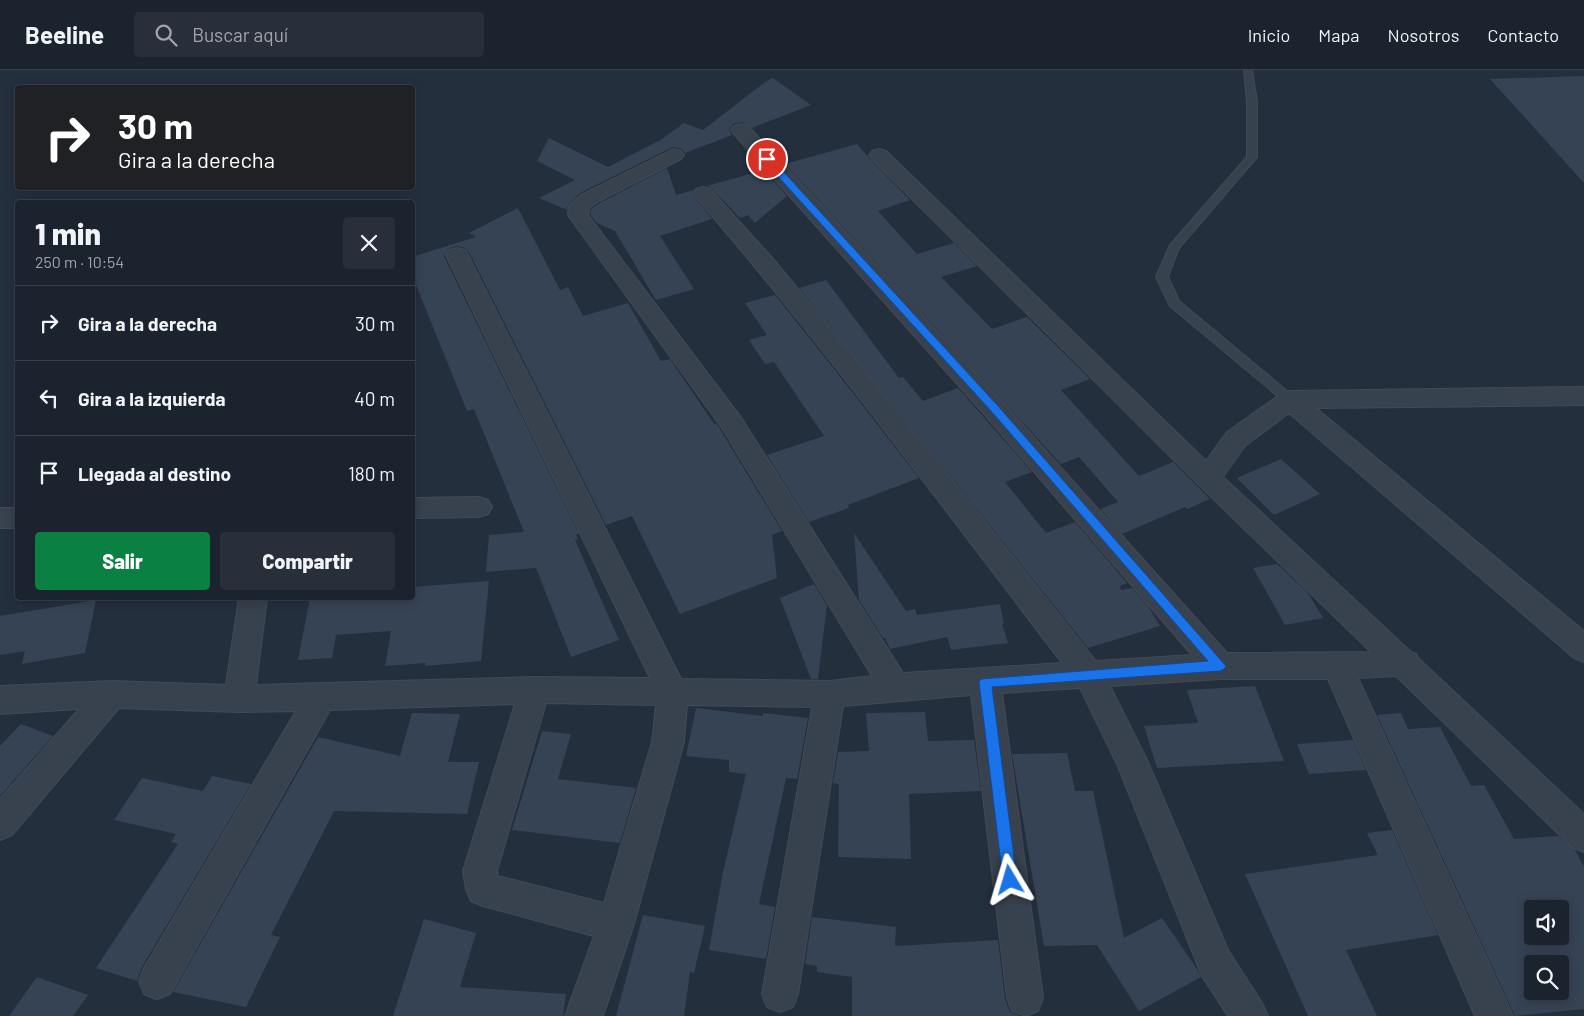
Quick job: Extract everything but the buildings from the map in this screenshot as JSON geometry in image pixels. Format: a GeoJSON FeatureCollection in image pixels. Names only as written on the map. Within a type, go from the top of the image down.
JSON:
{"type":"FeatureCollection","features":[{"type":"Feature","properties":{"kind":"street"},"geometry":{"type":"LineString","coordinates":[[741,130],[994,409],[1220,666]]}},
{"type":"Feature","properties":{"kind":"street"},"geometry":{"type":"LineString","coordinates":[[674,155],[588,198],[579,206],[578,214],[731,422],[895,687]]}},
{"type":"Feature","properties":{"kind":"street"},"geometry":{"type":"LineString","coordinates":[[879,155],[1208,478],[1584,836]]}},
{"type":"Feature","properties":{"kind":"street"},"geometry":{"type":"LineString","coordinates":[[703,193],[766,265],[842,359],[1088,674],[1131,760],[1215,964],[1249,1016]]}},
{"type":"Feature","properties":{"kind":"street"},"geometry":{"type":"LineString","coordinates":[[457,255],[672,693],[668,742],[616,924],[584,1016]]}},
{"type":"Feature","properties":{"kind":"street"},"geometry":{"type":"LineString","coordinates":[[1208,478],[1236,439],[1290,400],[1584,396]]}},
{"type":"Feature","properties":{"kind":"street"},"geometry":{"type":"LineString","coordinates":[[1290,400],[1584,648]]}},
{"type":"Feature","properties":{"kind":"street"},"geometry":{"type":"LineString","coordinates":[[415,508],[480,507]]}},
{"type":"Feature","properties":{"kind":"street"},"geometry":{"type":"LineString","coordinates":[[0,518],[15,518]]}},
{"type":"Feature","properties":{"kind":"street"},"geometry":{"type":"LineString","coordinates":[[239,699],[253,600]]}},
{"type":"Feature","properties":{"kind":"street"},"geometry":{"type":"LineString","coordinates":[[0,700],[112,694],[239,699],[535,690],[830,694],[895,687],[1220,666],[1338,666],[1404,663]]}},
{"type":"Feature","properties":{"kind":"street"},"geometry":{"type":"LineString","coordinates":[[1338,666],[1494,1016]]}},
{"type":"Feature","properties":{"kind":"street"},"geometry":{"type":"LineString","coordinates":[[985,682],[1025,998]]}},
{"type":"Feature","properties":{"kind":"street"},"geometry":{"type":"LineString","coordinates":[[535,690],[480,871],[483,889],[616,924]]}},
{"type":"Feature","properties":{"kind":"street"},"geometry":{"type":"LineString","coordinates":[[0,824],[112,694]]}},
{"type":"Feature","properties":{"kind":"street"},"geometry":{"type":"LineString","coordinates":[[780,994],[830,694]]}},
{"type":"Feature","properties":{"kind":"street"},"geometry":{"type":"LineString","coordinates":[[157,981],[322,695]]}},
{"type":"Feature","properties":{"kind":"lane"},"geometry":{"type":"LineString","coordinates":[[1248,70],[1252,102],[1252,157],[1174,247],[1162,277],[1174,303],[1290,400]]}},
{"type":"Feature","properties":{"kind":"route"},"geometry":{"type":"LineString","coordinates":[[767,159],[994,409],[1220,666],[985,682],[1010,880]]}}]}
